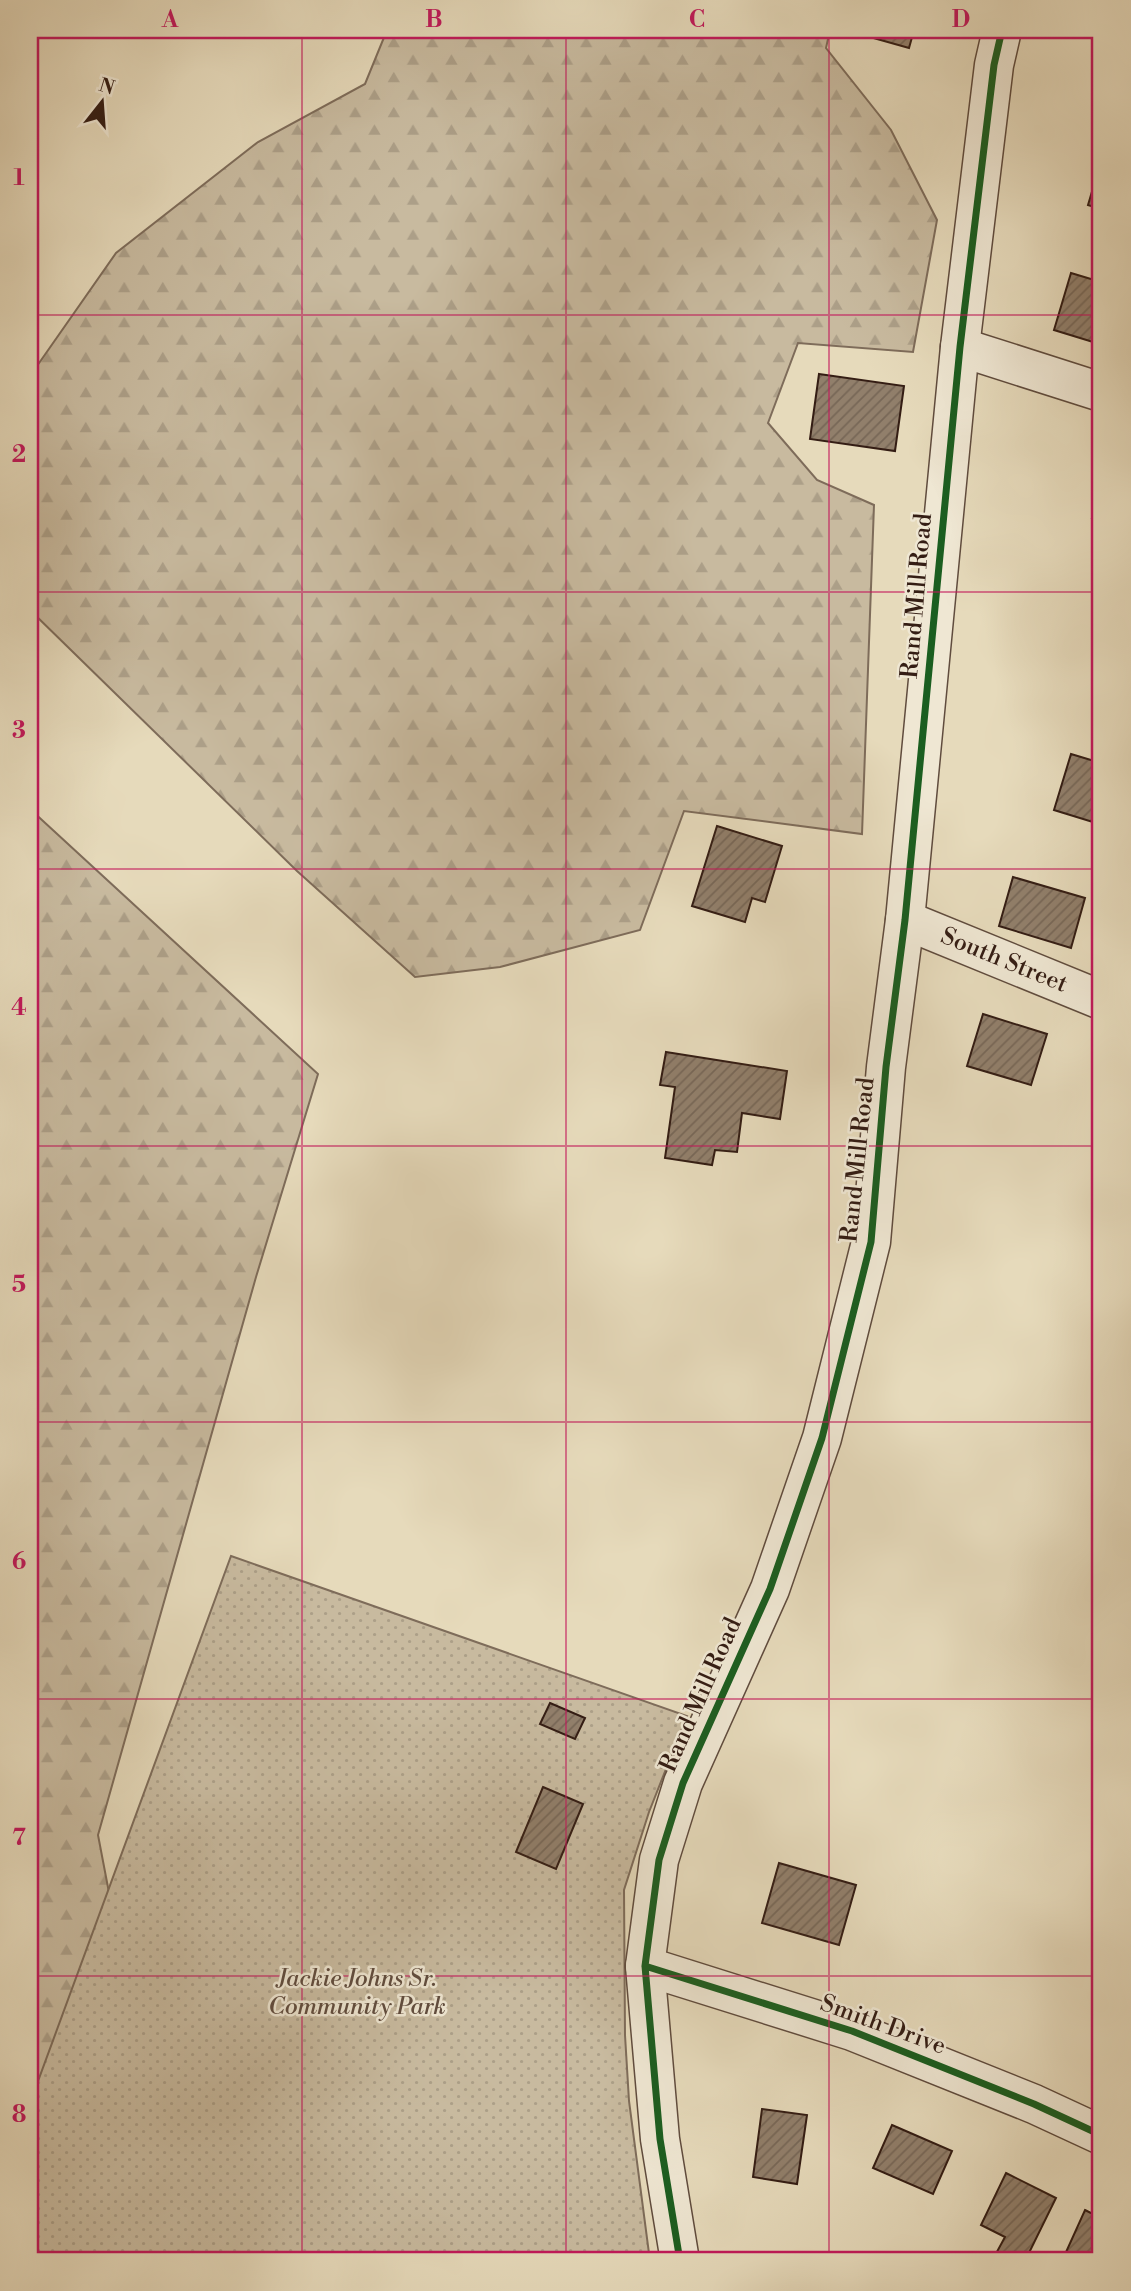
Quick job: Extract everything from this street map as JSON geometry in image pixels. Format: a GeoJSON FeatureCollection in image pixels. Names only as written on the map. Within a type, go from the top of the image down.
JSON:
{"type":"FeatureCollection","features":[{"type":"Feature","properties":{"kind":"street","name":"Rand Mill Road"},"geometry":{"type":"LineString","coordinates":[[680,2261],[660,2139],[645,1966],[659,1860],[682,1783],[769,1589],[822,1438],[871,1242],[886,1067],[905,920],[960,346],[994,65],[1002,30]]}},
{"type":"Feature","properties":{"kind":"street"},"geometry":{"type":"LineString","coordinates":[[960,346],[1101,392]]}},
{"type":"Feature","properties":{"kind":"street","name":"South Street"},"geometry":{"type":"LineString","coordinates":[[905,920],[1101,1000]]}},
{"type":"Feature","properties":{"kind":"street","name":"Smith Drive"},"geometry":{"type":"LineString","coordinates":[[645,1966],[852,2031],[1034,2104],[1101,2135]]}},
{"type":"Feature","properties":{"kind":"green space"},"geometry":{"type":"Polygon","coordinates":[[[387,30],[830,30],[826,48],[891,130],[937,220],[913,352],[798,343],[768,423],[817,480],[874,505],[862,834],[684,811],[640,930],[500,967],[415,977],[297,871],[30,610],[30,376],[116,253],[258,142],[365,84],[387,30]]]}},
{"type":"Feature","properties":{"kind":"green space"},"geometry":{"type":"Polygon","coordinates":[[[30,809],[318,1074],[256,1277],[98,1835],[143,2071],[30,2261],[30,809]]]}},
{"type":"Feature","properties":{"kind":"green space","name":"Jackie Johns Sr. Community Park"},"geometry":{"type":"Polygon","coordinates":[[[231,1556],[687,1716],[649,1812],[624,1890],[625,2035],[629,2101],[650,2261],[30,2261],[30,2103],[231,1556]]]}},
{"type":"Feature","properties":{"kind":"building"},"geometry":{"type":"Polygon","coordinates":[[[845,30],[914,30],[909,48],[845,30]]]}},
{"type":"Feature","properties":{"kind":"building"},"geometry":{"type":"Polygon","coordinates":[[[1101,161],[1101,209],[1088,205],[1101,161]]]}},
{"type":"Feature","properties":{"kind":"building"},"geometry":{"type":"Polygon","coordinates":[[[1071,273],[1101,282],[1101,316],[1093,342],[1054,330],[1071,273]]]}},
{"type":"Feature","properties":{"kind":"building"},"geometry":{"type":"Polygon","coordinates":[[[819,374],[904,386],[895,451],[810,439],[819,374]]]}},
{"type":"Feature","properties":{"kind":"building"},"geometry":{"type":"Polygon","coordinates":[[[1101,488],[1101,521],[1092,518],[1101,488]]]}},
{"type":"Feature","properties":{"kind":"building"},"geometry":{"type":"Polygon","coordinates":[[[1071,754],[1101,763],[1101,804],[1096,823],[1054,810],[1071,754]]]}},
{"type":"Feature","properties":{"kind":"building"},"geometry":{"type":"Polygon","coordinates":[[[717,826],[782,846],[765,902],[752,898],[745,922],[692,906],[717,826]]]}},
{"type":"Feature","properties":{"kind":"building"},"geometry":{"type":"Polygon","coordinates":[[[1013,877],[1085,898],[1071,948],[999,926],[1013,877]]]}},
{"type":"Feature","properties":{"kind":"building"},"geometry":{"type":"Polygon","coordinates":[[[983,1014],[1047,1034],[1031,1085],[967,1066],[983,1014]]]}},
{"type":"Feature","properties":{"kind":"building"},"geometry":{"type":"Polygon","coordinates":[[[666,1052],[787,1071],[780,1119],[742,1113],[737,1152],[715,1150],[712,1165],[665,1158],[675,1087],[660,1085],[666,1052]]]}},
{"type":"Feature","properties":{"kind":"building"},"geometry":{"type":"Polygon","coordinates":[[[550,1703],[585,1718],[575,1739],[540,1724],[550,1703]]]}},
{"type":"Feature","properties":{"kind":"building"},"geometry":{"type":"Polygon","coordinates":[[[543,1787],[583,1804],[556,1869],[516,1852],[543,1787]]]}},
{"type":"Feature","properties":{"kind":"building"},"geometry":{"type":"Polygon","coordinates":[[[779,1863],[856,1885],[839,1945],[762,1923],[779,1863]]]}},
{"type":"Feature","properties":{"kind":"building"},"geometry":{"type":"Polygon","coordinates":[[[762,2109],[807,2115],[797,2184],[753,2177],[762,2109]]]}},
{"type":"Feature","properties":{"kind":"building"},"geometry":{"type":"Polygon","coordinates":[[[892,2125],[952,2151],[933,2194],[873,2168],[892,2125]]]}},
{"type":"Feature","properties":{"kind":"building"},"geometry":{"type":"Polygon","coordinates":[[[1006,2173],[1056,2198],[1025,2261],[992,2261],[1005,2237],[981,2225],[1006,2173]]]}},
{"type":"Feature","properties":{"kind":"building"},"geometry":{"type":"Polygon","coordinates":[[[1085,2210],[1101,2218],[1101,2261],[1062,2261],[1085,2210]]]}},
{"type":"Feature","properties":{"kind":"cycle path"},"geometry":{"type":"LineString","coordinates":[[680,2261],[660,2139],[645,1966],[659,1860],[683,1783],[770,1589],[822,1438],[871,1242],[886,1067],[905,920],[960,347],[994,65],[1002,30]]}},
{"type":"Feature","properties":{"kind":"cycle path"},"geometry":{"type":"LineString","coordinates":[[645,1966],[852,2031],[1034,2104],[1101,2135]]}}]}
